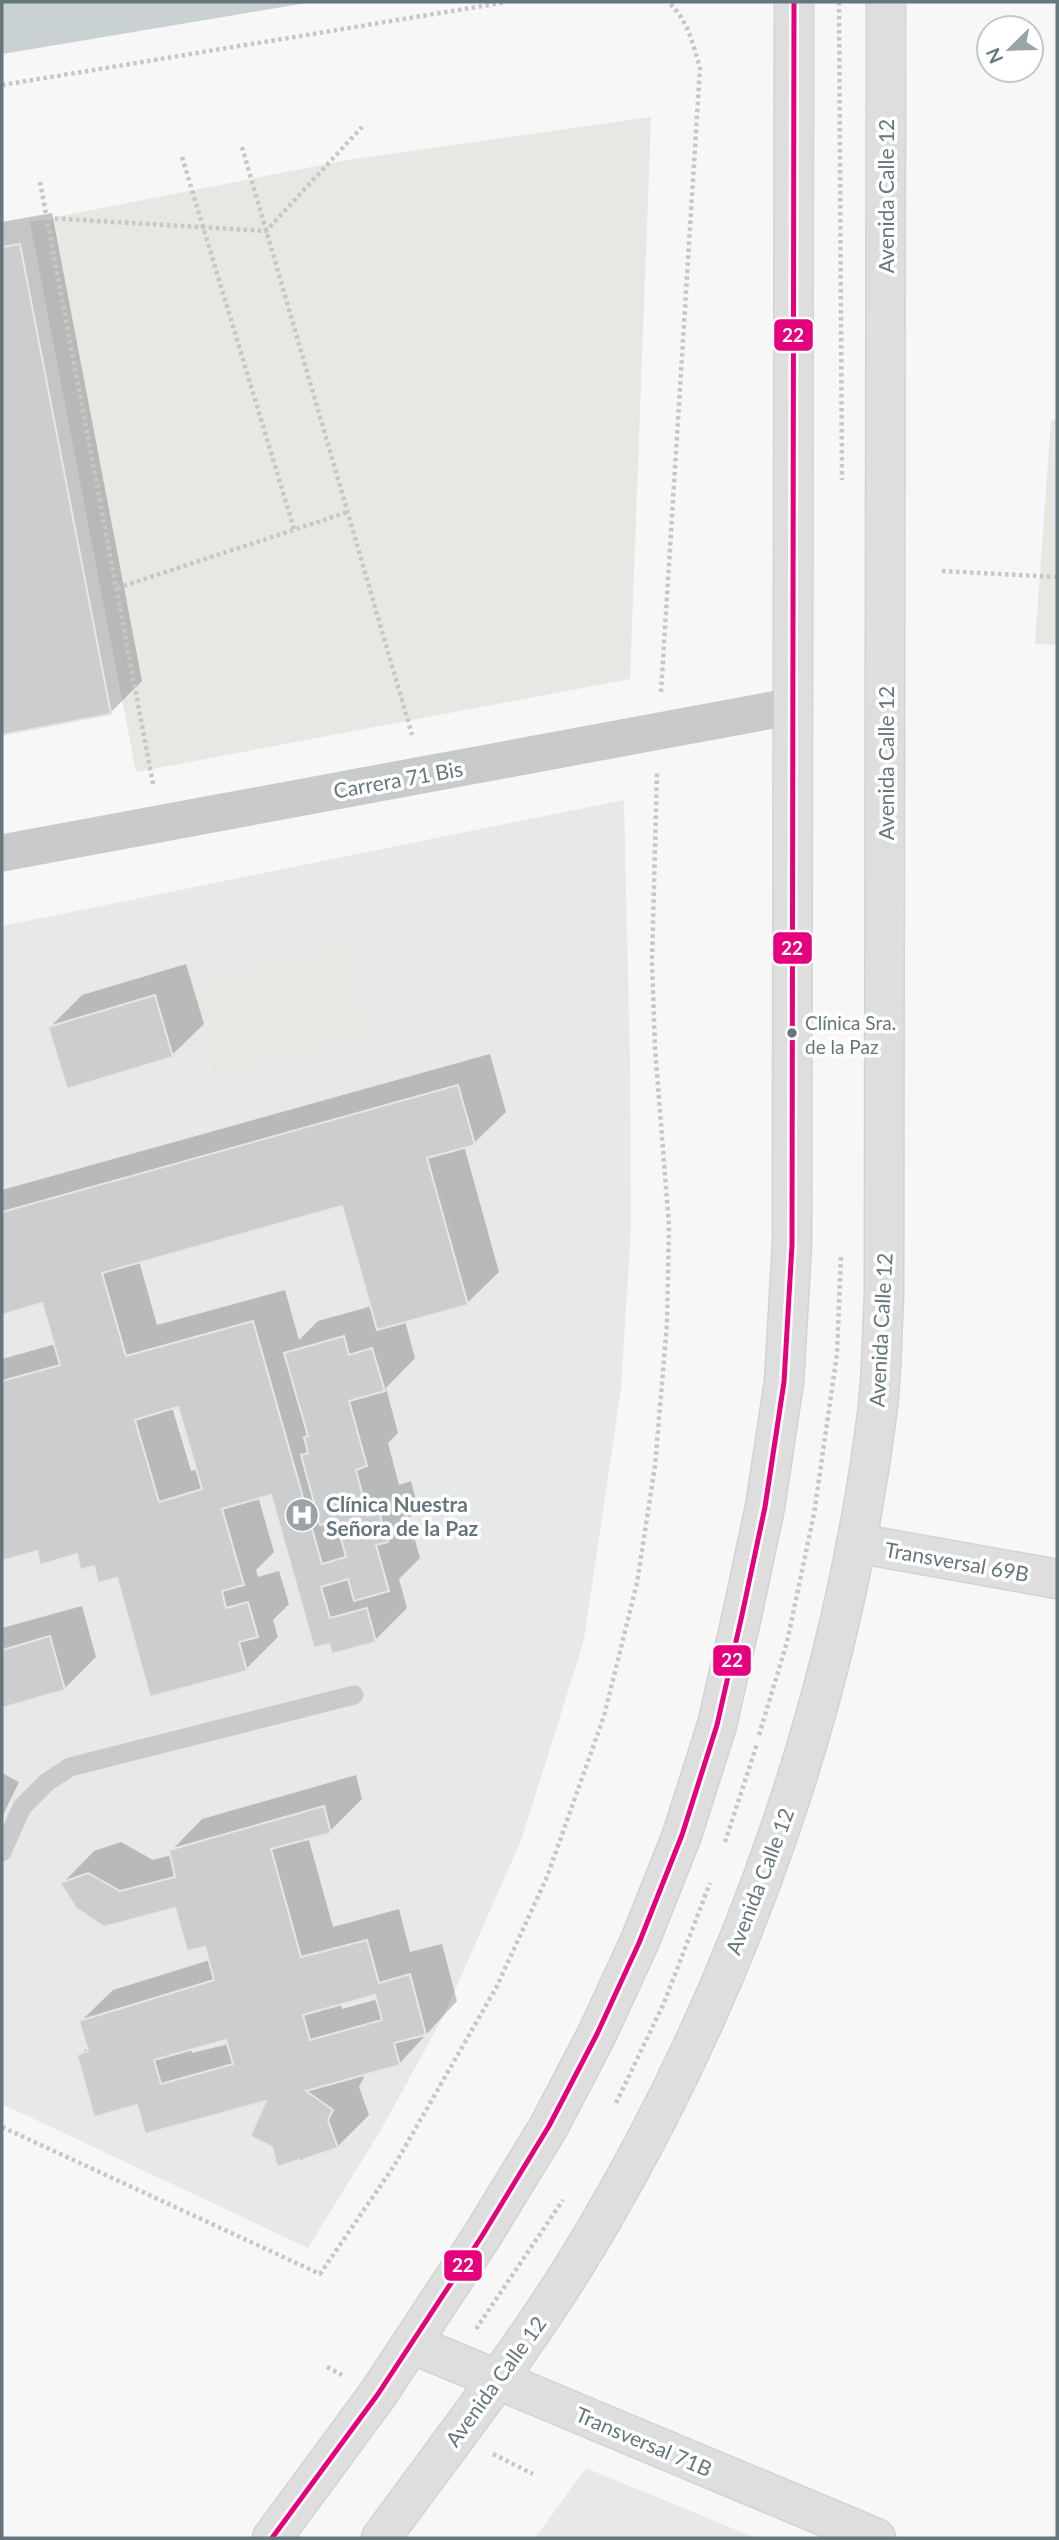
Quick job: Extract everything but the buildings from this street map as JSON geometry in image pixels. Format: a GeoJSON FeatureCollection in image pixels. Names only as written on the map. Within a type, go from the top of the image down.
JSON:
{"type":"FeatureCollection","features":[{"type":"Feature","properties":{"kind":"main road"},"geometry":{"type":"LineString","coordinates":[[272,2538],[412,2344],[549,2126],[597,2034],[639,1943],[682,1835],[717,1725],[765,1507],[784,1382],[792,1245],[794,2]]}},
{"type":"Feature","properties":{"kind":"main road","name":"Avenida Calle 12"},"geometry":{"type":"LineString","coordinates":[[381,2538],[543,2314],[606,2213],[643,2146],[690,2052],[773,1848],[806,1749],[837,1639],[856,1543],[878,1404],[884,1296],[886,2]]}},
{"type":"Feature","properties":{"kind":"main road","name":"Transversal 69B"},"geometry":{"type":"LineString","coordinates":[[856,1543],[1057,1579]]}},
{"type":"Feature","properties":{"kind":"main road","name":"Transversal 71B"},"geometry":{"type":"LineString","coordinates":[[412,2344],[876,2538]]}},
{"type":"Feature","properties":{"kind":"street","name":"Carrera 71 Bis"},"geometry":{"type":"LineString","coordinates":[[2,853],[794,706]]}},
{"type":"Feature","properties":{"kind":"lane"},"geometry":{"type":"LineString","coordinates":[[2,1852],[22,1807],[47,1782],[70,1767],[354,1695]]}},
{"type":"Feature","properties":{"kind":"path"},"geometry":{"type":"LineString","coordinates":[[2,85],[507,2]]}},
{"type":"Feature","properties":{"kind":"path"},"geometry":{"type":"LineString","coordinates":[[2,2127],[320,2274],[394,2166],[496,1987],[547,1877],[604,1716],[637,1583],[655,1466],[667,1323],[668,1226],[655,1048],[653,974],[658,731],[700,68],[692,40],[677,10],[668,2]]}},
{"type":"Feature","properties":{"kind":"path"},"geometry":{"type":"LineString","coordinates":[[266,231],[362,127]]}},
{"type":"Feature","properties":{"kind":"path"},"geometry":{"type":"LineString","coordinates":[[242,147],[412,735]]}},
{"type":"Feature","properties":{"kind":"path"},"geometry":{"type":"LineString","coordinates":[[182,157],[294,529]]}},
{"type":"Feature","properties":{"kind":"path"},"geometry":{"type":"LineString","coordinates":[[40,182],[153,784]]}},
{"type":"Feature","properties":{"kind":"path"},"geometry":{"type":"LineString","coordinates":[[48,218],[266,231]]}},
{"type":"Feature","properties":{"kind":"path"},"geometry":{"type":"LineString","coordinates":[[117,588],[348,512]]}},
{"type":"Feature","properties":{"kind":"path"},"geometry":{"type":"LineString","coordinates":[[942,571],[1057,577]]}},
{"type":"Feature","properties":{"kind":"shaded area"},"geometry":{"type":"Polygon","coordinates":[[[2,2],[313,2],[2,54],[2,2]]]}},
{"type":"Feature","properties":{"kind":"shaded area"},"geometry":{"type":"Polygon","coordinates":[[[651,117],[630,679],[136,772],[30,222],[348,160],[651,117]]]}},
{"type":"Feature","properties":{"kind":"shaded area"},"geometry":{"type":"Polygon","coordinates":[[[1057,419],[1057,645],[1035,644],[1051,420],[1057,419]]]}},
{"type":"Feature","properties":{"kind":"shaded area","name":"Clínica Nuestra Señora de la Paz"},"geometry":{"type":"Polygon","coordinates":[[[624,800],[631,1229],[621,1389],[584,1640],[522,1838],[444,2015],[382,2128],[308,2248],[2,2104],[2,926],[624,800]]]}},
{"type":"Feature","properties":{"kind":"shaded area"},"geometry":{"type":"Polygon","coordinates":[[[344,943],[370,1036],[217,1079],[191,986],[344,943]]]}},
{"type":"Feature","properties":{"kind":"shaded area"},"geometry":{"type":"Polygon","coordinates":[[[473,1168],[488,1220],[455,1230],[439,1178],[473,1168]]]}},
{"type":"Feature","properties":{"kind":"shaded area"},"geometry":{"type":"Polygon","coordinates":[[[586,2468],[756,2538],[535,2538],[586,2468]]]}},
{"type":"Feature","properties":{"kind":"transit line","name":"22"},"geometry":{"type":"LineString","coordinates":[[272,2538],[378,2394],[482,2236],[549,2126],[597,2034],[639,1943],[682,1835],[717,1725],[765,1507],[784,1382],[792,1245],[794,2]]}},
{"type":"Feature","properties":{"kind":"place","name":"Clínica Sra. de la Paz"},"geometry":{"type":"Point","coordinates":[792,1033]}},
{"type":"Feature","properties":{"kind":"place","name":"Clínica Nuestra Señora de la Paz"},"geometry":{"type":"Point","coordinates":[302,1515]}}]}
